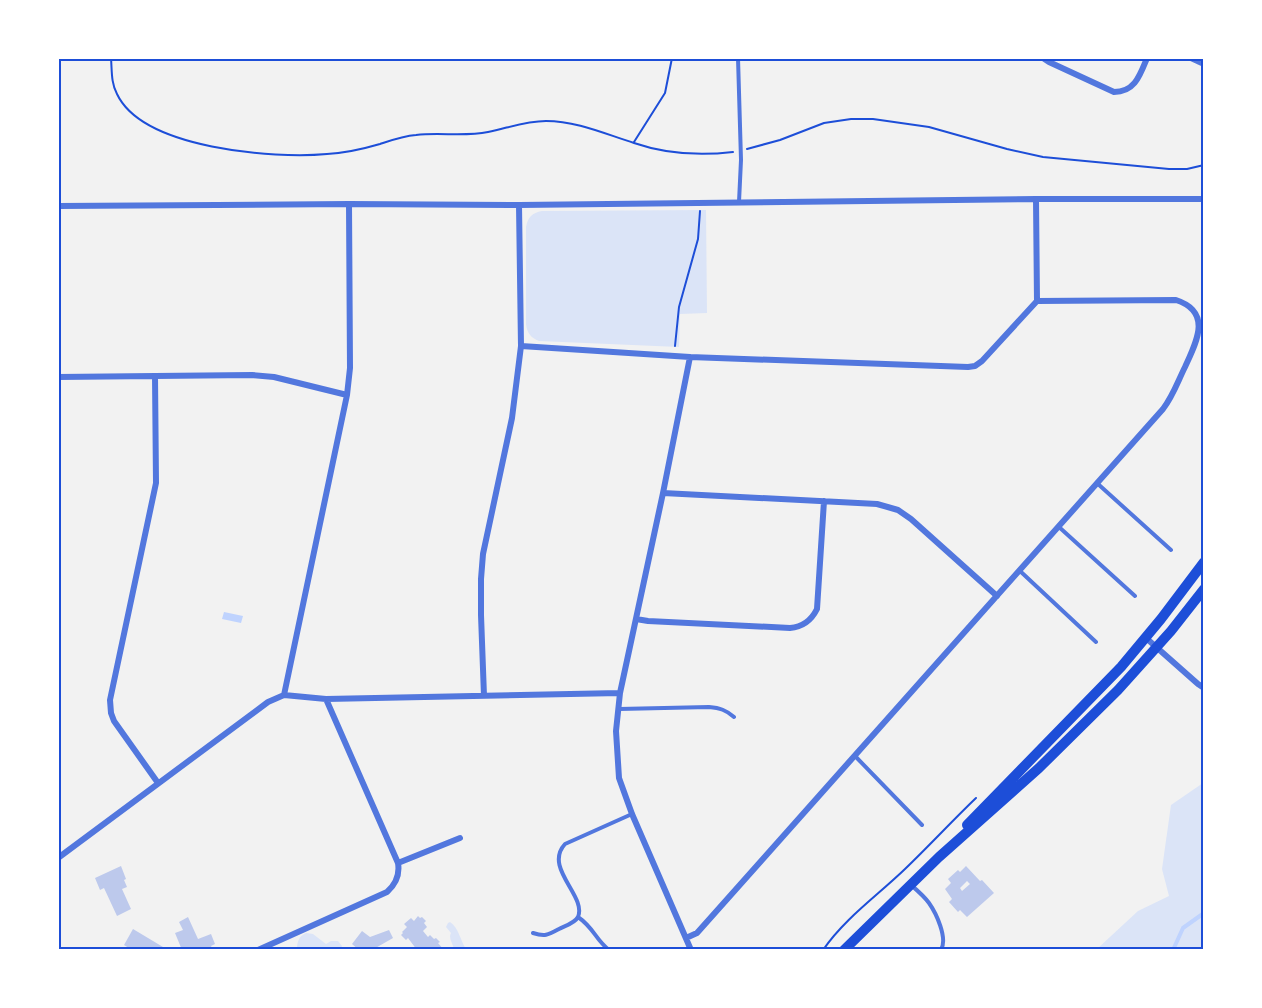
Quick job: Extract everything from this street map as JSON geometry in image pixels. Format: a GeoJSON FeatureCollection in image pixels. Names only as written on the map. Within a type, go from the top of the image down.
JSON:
{"type":"FeatureCollection","features":[{"type":"Feature","properties":{"kind":"main road"},"geometry":{"type":"LineString","coordinates":[[939,857],[977,814],[1121,667],[1187,586],[1203,562]]}},
{"type":"Feature","properties":{"kind":"main road"},"geometry":{"type":"LineString","coordinates":[[844,950],[939,857],[1039,768],[1118,690],[1171,631],[1203,588]]}},
{"type":"Feature","properties":{"kind":"street"},"geometry":{"type":"LineString","coordinates":[[1043,58],[1109,91],[1120,92],[1134,85],[1147,58]]}},
{"type":"Feature","properties":{"kind":"street"},"geometry":{"type":"LineString","coordinates":[[1191,58],[1203,64]]}},
{"type":"Feature","properties":{"kind":"street"},"geometry":{"type":"LineString","coordinates":[[521,346],[690,357],[975,366],[1037,301],[1036,199]]}},
{"type":"Feature","properties":{"kind":"street"},"geometry":{"type":"LineString","coordinates":[[58,206],[519,205],[1203,199]]}},
{"type":"Feature","properties":{"kind":"street"},"geometry":{"type":"LineString","coordinates":[[284,694],[347,395],[350,368],[349,204]]}},
{"type":"Feature","properties":{"kind":"street"},"geometry":{"type":"LineString","coordinates":[[484,696],[481,615],[483,554],[512,418],[521,346],[519,205]]}},
{"type":"Feature","properties":{"kind":"street"},"geometry":{"type":"LineString","coordinates":[[686,938],[697,933],[1169,402],[1197,339],[1199,326],[1197,319],[1191,308],[1176,300],[1037,301]]}},
{"type":"Feature","properties":{"kind":"street"},"geometry":{"type":"LineString","coordinates":[[690,357],[620,693],[616,731],[619,778],[632,814],[691,950]]}},
{"type":"Feature","properties":{"kind":"street"},"geometry":{"type":"LineString","coordinates":[[155,376],[156,483],[110,707],[114,721],[158,783]]}},
{"type":"Feature","properties":{"kind":"street"},"geometry":{"type":"LineString","coordinates":[[58,377],[263,376],[347,395]]}},
{"type":"Feature","properties":{"kind":"street"},"geometry":{"type":"LineString","coordinates":[[663,493],[877,504],[898,510],[997,596]]}},
{"type":"Feature","properties":{"kind":"street"},"geometry":{"type":"LineString","coordinates":[[636,619],[790,628],[802,626],[812,618],[817,609],[824,501]]}},
{"type":"Feature","properties":{"kind":"street"},"geometry":{"type":"LineString","coordinates":[[1146,638],[1203,688]]}},
{"type":"Feature","properties":{"kind":"street"},"geometry":{"type":"LineString","coordinates":[[58,858],[268,702],[284,694],[326,699],[620,693]]}},
{"type":"Feature","properties":{"kind":"street"},"geometry":{"type":"LineString","coordinates":[[258,950],[387,892],[398,876],[398,863],[326,699]]}},
{"type":"Feature","properties":{"kind":"street"},"geometry":{"type":"LineString","coordinates":[[398,863],[460,838]]}},
{"type":"Feature","properties":{"kind":"lane"},"geometry":{"type":"LineString","coordinates":[[738,58],[741,151],[739,202]]}},
{"type":"Feature","properties":{"kind":"lane"},"geometry":{"type":"LineString","coordinates":[[1097,483],[1172,549]]}},
{"type":"Feature","properties":{"kind":"lane"},"geometry":{"type":"LineString","coordinates":[[1059,526],[1135,596]]}},
{"type":"Feature","properties":{"kind":"lane"},"geometry":{"type":"LineString","coordinates":[[1020,570],[1096,642]]}},
{"type":"Feature","properties":{"kind":"lane"},"geometry":{"type":"LineString","coordinates":[[619,709],[709,707],[721,708],[734,717]]}},
{"type":"Feature","properties":{"kind":"lane"},"geometry":{"type":"LineString","coordinates":[[855,755],[922,825]]}},
{"type":"Feature","properties":{"kind":"lane"},"geometry":{"type":"LineString","coordinates":[[533,933],[542,936],[549,935],[578,917],[577,903],[559,863],[560,849],[565,844],[632,814]]}},
{"type":"Feature","properties":{"kind":"lane"},"geometry":{"type":"LineString","coordinates":[[911,885],[933,908],[944,937],[941,950]]}},
{"type":"Feature","properties":{"kind":"lane"},"geometry":{"type":"LineString","coordinates":[[578,917],[591,927],[601,943],[609,950]]}},
{"type":"Feature","properties":{"kind":"path"},"geometry":{"type":"LineString","coordinates":[[111,58],[117,96],[141,120],[189,141],[245,153],[286,156],[328,154],[363,149],[406,136],[471,135],[516,124],[550,121],[578,126],[659,150],[685,154],[721,154],[780,140],[824,123],[873,119],[939,129],[1043,157],[1187,170],[1203,165]]}},
{"type":"Feature","properties":{"kind":"path"},"geometry":{"type":"LineString","coordinates":[[634,143],[664,93],[672,58]]}},
{"type":"Feature","properties":{"kind":"path"},"geometry":{"type":"LineString","coordinates":[[674,355],[679,307],[698,239],[701,203]]}},
{"type":"Feature","properties":{"kind":"path"},"geometry":{"type":"LineString","coordinates":[[822,950],[860,908],[904,870],[979,795]]}},
{"type":"Feature","properties":{"kind":"shaded area"},"geometry":{"type":"Polygon","coordinates":[[[706,210],[707,313],[680,314],[679,347],[539,341],[530,335],[526,324],[526,227],[533,214],[542,211],[706,210]]]}},
{"type":"Feature","properties":{"kind":"shaded area"},"geometry":{"type":"Polygon","coordinates":[[[1203,783],[1203,949],[1097,949],[1138,911],[1169,896],[1162,869],[1171,805],[1203,783]]]}},
{"type":"Feature","properties":{"kind":"shaded area"},"geometry":{"type":"Polygon","coordinates":[[[450,922],[466,949],[454,949],[450,939],[451,933],[446,927],[450,922]]]}},
{"type":"Feature","properties":{"kind":"shaded area"},"geometry":{"type":"Polygon","coordinates":[[[306,933],[313,934],[326,944],[338,941],[342,946],[341,949],[297,949],[299,939],[306,933]]]}},
{"type":"Feature","properties":{"kind":"water"},"geometry":{"type":"Polygon","coordinates":[[[224,612],[243,616],[241,623],[222,619],[224,612]]]}},
{"type":"Feature","properties":{"kind":"building"},"geometry":{"type":"Polygon","coordinates":[[[121,866],[127,887],[122,889],[131,909],[117,916],[104,888],[100,890],[95,878],[121,866]]]}},
{"type":"Feature","properties":{"kind":"building"},"geometry":{"type":"Polygon","coordinates":[[[966,866],[994,893],[967,917],[960,910],[958,912],[949,902],[952,899],[945,889],[951,883],[948,879],[958,870],[960,872],[966,866]],[[967,881],[960,888],[962,891],[970,884],[967,881]]]}},
{"type":"Feature","properties":{"kind":"building"},"geometry":{"type":"Polygon","coordinates":[[[418,916],[426,921],[424,923],[427,927],[423,931],[428,937],[430,935],[436,938],[444,950],[417,950],[408,938],[406,940],[401,935],[407,927],[404,924],[411,918],[414,921],[418,916]]]}},
{"type":"Feature","properties":{"kind":"building"},"geometry":{"type":"Polygon","coordinates":[[[188,917],[198,939],[211,934],[215,944],[211,946],[213,950],[182,950],[175,933],[183,930],[179,922],[188,917]]]}},
{"type":"Feature","properties":{"kind":"building"},"geometry":{"type":"Polygon","coordinates":[[[133,929],[168,950],[132,950],[124,945],[133,929]]]}},
{"type":"Feature","properties":{"kind":"building"},"geometry":{"type":"Polygon","coordinates":[[[389,930],[393,938],[372,950],[359,950],[352,944],[362,931],[370,937],[389,930]]]}},
{"type":"Feature","properties":{"kind":"waterway"},"geometry":{"type":"LineString","coordinates":[[1173,950],[1183,928],[1204,913]]}}]}
